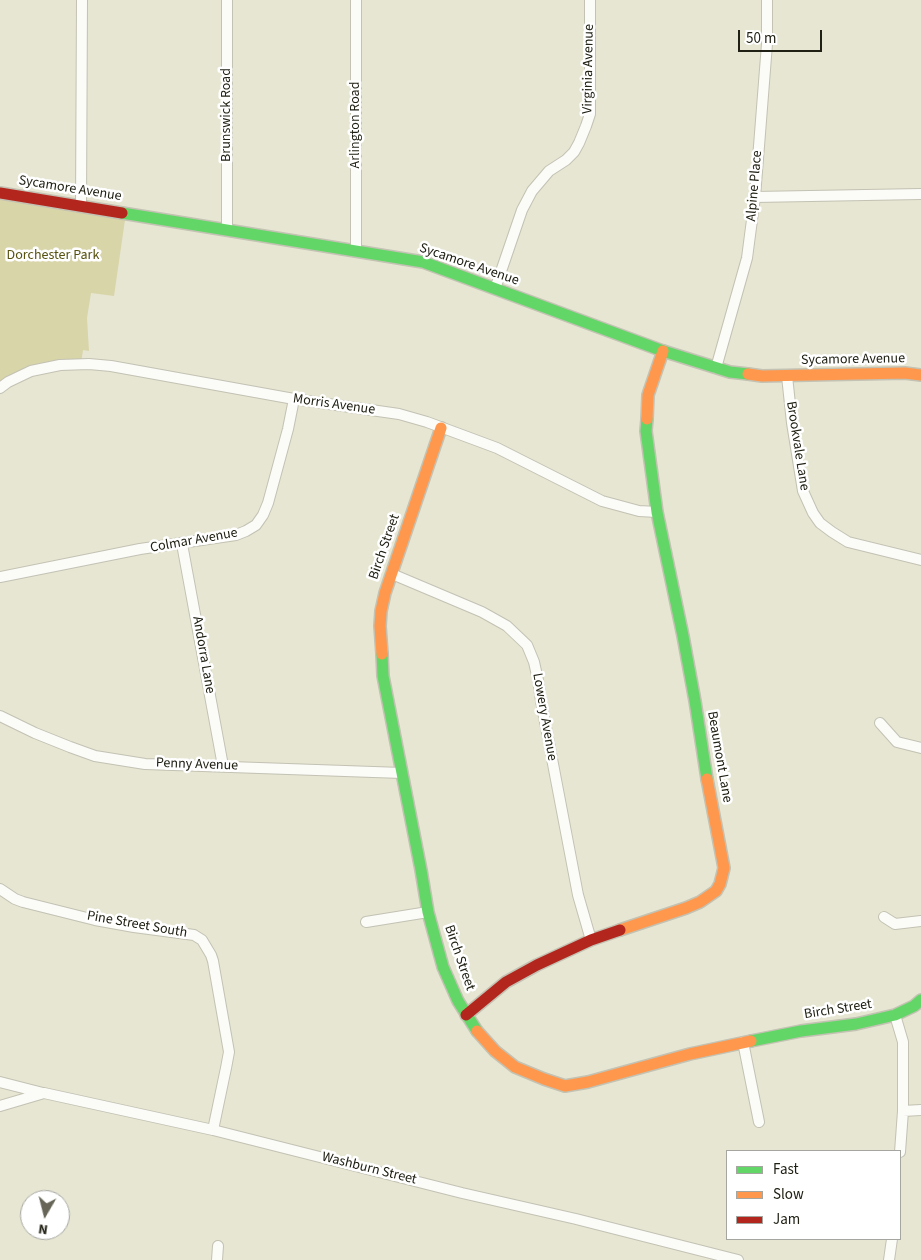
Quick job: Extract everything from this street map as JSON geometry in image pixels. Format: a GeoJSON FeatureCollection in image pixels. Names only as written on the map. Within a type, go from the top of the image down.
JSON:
{"type":"FeatureCollection","features":[{"type":"Feature","properties":{"kind":"street"},"geometry":{"type":"LineString","coordinates":[[81,206],[82,0]]}},
{"type":"Feature","properties":{"kind":"street","name":"Brunswick Road"},"geometry":{"type":"LineString","coordinates":[[227,0],[227,230]]}},
{"type":"Feature","properties":{"kind":"street","name":"Arlington Road"},"geometry":{"type":"LineString","coordinates":[[356,0],[356,251]]}},
{"type":"Feature","properties":{"kind":"street","name":"Virginia Avenue"},"geometry":{"type":"LineString","coordinates":[[495,289],[522,210],[532,191],[550,171],[574,152],[580,143],[590,114],[590,0]]}},
{"type":"Feature","properties":{"kind":"street","name":"Alpine Place"},"geometry":{"type":"LineString","coordinates":[[716,368],[747,258],[755,197],[767,44],[767,0]]}},
{"type":"Feature","properties":{"kind":"street","name":"Sycamore Avenue"},"geometry":{"type":"LineString","coordinates":[[0,193],[423,262],[663,351],[730,372],[747,375],[787,376],[904,373],[921,375]]}},
{"type":"Feature","properties":{"kind":"street"},"geometry":{"type":"LineString","coordinates":[[755,197],[921,194]]}},
{"type":"Feature","properties":{"kind":"street","name":"Beaumont Lane"},"geometry":{"type":"LineString","coordinates":[[466,1015],[506,982],[523,972],[591,940],[700,902],[716,891],[723,875],[724,868],[704,766],[685,645],[657,512],[646,431],[648,395],[663,351]]}},
{"type":"Feature","properties":{"kind":"street","name":"Morris Avenue"},"geometry":{"type":"LineString","coordinates":[[0,388],[31,370],[60,365],[89,364],[111,366],[294,399],[399,414],[497,448],[602,502],[639,511],[657,512]]}},
{"type":"Feature","properties":{"kind":"street","name":"Brookvale Lane"},"geometry":{"type":"LineString","coordinates":[[787,376],[792,424],[803,491],[820,523],[848,542],[921,560]]}},
{"type":"Feature","properties":{"kind":"street","name":"Colmar Avenue"},"geometry":{"type":"LineString","coordinates":[[0,577],[140,550],[236,536],[256,525],[268,503],[294,399]]}},
{"type":"Feature","properties":{"kind":"street","name":"Birch Street"},"geometry":{"type":"LineString","coordinates":[[441,428],[385,593],[380,626],[382,662],[383,676],[422,870],[428,912],[443,967],[458,1002],[479,1034],[494,1051],[515,1067],[544,1080],[565,1086],[588,1082],[690,1054],[743,1042],[802,1031],[856,1024],[896,1015],[914,1006],[921,1000]]}},
{"type":"Feature","properties":{"kind":"street","name":"Andorra Lane"},"geometry":{"type":"LineString","coordinates":[[182,544],[223,766]]}},
{"type":"Feature","properties":{"kind":"street","name":"Lowery Avenue"},"geometry":{"type":"LineString","coordinates":[[392,574],[482,612],[507,626],[526,645],[531,653],[578,895],[591,940]]}},
{"type":"Feature","properties":{"kind":"street","name":"Penny Avenue"},"geometry":{"type":"LineString","coordinates":[[0,716],[95,756],[145,764],[402,773]]}},
{"type":"Feature","properties":{"kind":"street"},"geometry":{"type":"LineString","coordinates":[[880,723],[897,742],[921,748]]}},
{"type":"Feature","properties":{"kind":"street","name":"Pine Street South"},"geometry":{"type":"LineString","coordinates":[[0,889],[23,902],[95,920],[194,935],[202,940],[213,961],[229,1052],[213,1130]]}},
{"type":"Feature","properties":{"kind":"street"},"geometry":{"type":"LineString","coordinates":[[366,922],[428,912]]}},
{"type":"Feature","properties":{"kind":"street"},"geometry":{"type":"LineString","coordinates":[[884,917],[895,924],[921,921]]}},
{"type":"Feature","properties":{"kind":"street"},"geometry":{"type":"LineString","coordinates":[[896,1015],[903,1042],[903,1111],[900,1150]]}},
{"type":"Feature","properties":{"kind":"street"},"geometry":{"type":"LineString","coordinates":[[743,1042],[759,1122]]}},
{"type":"Feature","properties":{"kind":"street"},"geometry":{"type":"LineString","coordinates":[[0,1082],[44,1093]]}},
{"type":"Feature","properties":{"kind":"street","name":"Washburn Street"},"geometry":{"type":"LineString","coordinates":[[0,1106],[44,1093],[213,1130],[738,1260]]}},
{"type":"Feature","properties":{"kind":"street"},"geometry":{"type":"LineString","coordinates":[[903,1111],[921,1110]]}},
{"type":"Feature","properties":{"kind":"street"},"geometry":{"type":"LineString","coordinates":[[889,1260],[892,1240]]}},
{"type":"Feature","properties":{"kind":"street"},"geometry":{"type":"LineString","coordinates":[[217,1260],[218,1246]]}},
{"type":"Feature","properties":{"kind":"green space","name":"Dorchester Park"},"geometry":{"type":"Polygon","coordinates":[[[0,193],[126,213],[114,296],[91,293],[87,318],[89,351],[83,350],[81,364],[59,365],[0,388],[0,193]]]}},
{"type":"Feature","properties":{"kind":"traffic: fast"},"geometry":{"type":"LineString","coordinates":[[122,213],[423,262],[663,351],[730,372],[748,374]]}},
{"type":"Feature","properties":{"kind":"traffic: fast"},"geometry":{"type":"LineString","coordinates":[[647,419],[646,431],[657,512],[683,636],[707,779]]}},
{"type":"Feature","properties":{"kind":"traffic: fast"},"geometry":{"type":"LineString","coordinates":[[382,654],[383,676],[428,912],[443,967],[458,1001],[477,1031]]}},
{"type":"Feature","properties":{"kind":"traffic: fast"},"geometry":{"type":"LineString","coordinates":[[751,1041],[801,1031],[856,1024],[895,1015],[914,1006],[921,1000]]}},
{"type":"Feature","properties":{"kind":"traffic: slow"},"geometry":{"type":"LineString","coordinates":[[647,419],[648,395],[663,351]]}},
{"type":"Feature","properties":{"kind":"traffic: slow"},"geometry":{"type":"LineString","coordinates":[[748,374],[762,376],[905,373],[921,375]]}},
{"type":"Feature","properties":{"kind":"traffic: slow"},"geometry":{"type":"LineString","coordinates":[[382,654],[380,626],[385,593],[441,428]]}},
{"type":"Feature","properties":{"kind":"traffic: slow"},"geometry":{"type":"LineString","coordinates":[[620,930],[686,908],[700,902],[716,891],[724,868],[707,779]]}},
{"type":"Feature","properties":{"kind":"traffic: slow"},"geometry":{"type":"LineString","coordinates":[[477,1031],[495,1051],[515,1067],[565,1086],[588,1082],[690,1054],[751,1041]]}},
{"type":"Feature","properties":{"kind":"traffic: jam"},"geometry":{"type":"LineString","coordinates":[[0,193],[122,213]]}},
{"type":"Feature","properties":{"kind":"traffic: jam"},"geometry":{"type":"LineString","coordinates":[[466,1015],[506,982],[537,965],[591,940],[620,930]]}}]}
